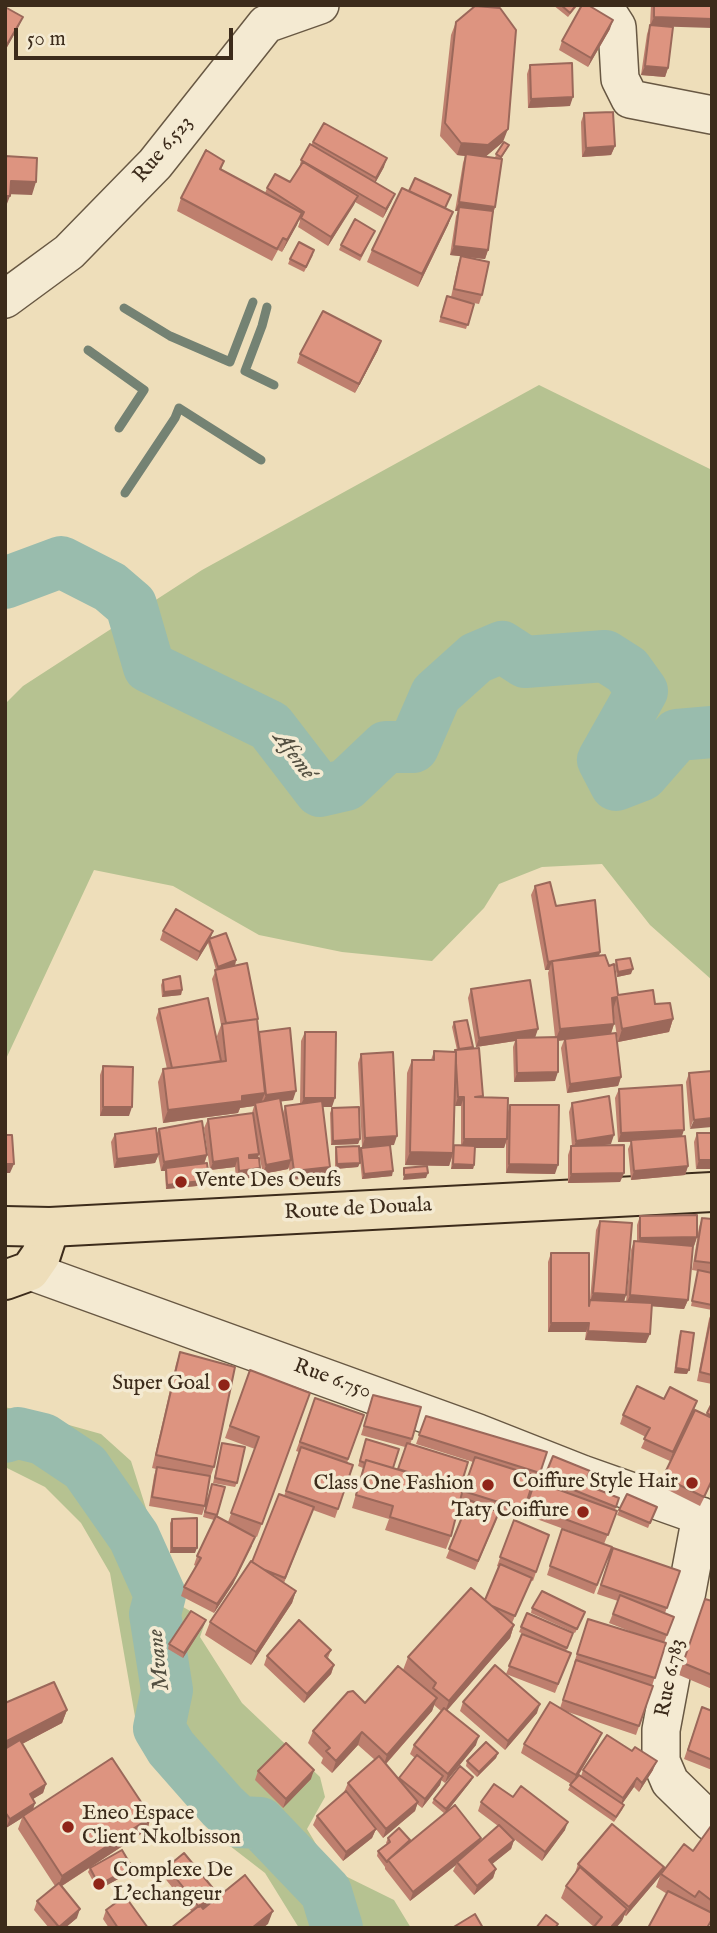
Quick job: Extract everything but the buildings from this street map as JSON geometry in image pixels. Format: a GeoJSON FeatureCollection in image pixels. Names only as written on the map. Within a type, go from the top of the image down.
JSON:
{"type":"FeatureCollection","features":[{"type":"Feature","properties":{"kind":"main road","name":"Route de Douala"},"geometry":{"type":"LineString","coordinates":[[5,1226],[50,1227],[712,1192]]}},
{"type":"Feature","properties":{"kind":"main road","name":"Rue 6.750"},"geometry":{"type":"LineString","coordinates":[[18,1276],[41,1255],[50,1227]]}},
{"type":"Feature","properties":{"kind":"street","name":"Rue 6.523"},"geometry":{"type":"LineString","coordinates":[[5,299],[69,251],[155,164],[260,14],[320,5]]}},
{"type":"Feature","properties":{"kind":"street"},"geometry":{"type":"LineString","coordinates":[[603,5],[617,27],[620,79],[630,99],[712,115]]}},
{"type":"Feature","properties":{"kind":"street","name":"Rue 6.750"},"geometry":{"type":"LineString","coordinates":[[18,1276],[466,1428],[582,1474],[707,1518]]}},
{"type":"Feature","properties":{"kind":"street","name":"Rue 6.783"},"geometry":{"type":"LineString","coordinates":[[707,1518],[661,1730],[662,1760],[670,1782],[712,1823]]}},
{"type":"Feature","properties":{"kind":"green space"},"geometry":{"type":"Polygon","coordinates":[[[539,385],[712,470],[712,980],[650,925],[602,864],[542,867],[499,884],[484,908],[432,961],[342,952],[259,935],[173,886],[94,870],[5,1061],[5,704],[23,686],[202,570],[539,385]]]}},
{"type":"Feature","properties":{"kind":"green space"},"geometry":{"type":"Polygon","coordinates":[[[5,1407],[101,1434],[131,1461],[176,1603],[206,1620],[200,1637],[242,1703],[320,1777],[325,1797],[307,1829],[331,1869],[394,1900],[411,1928],[299,1928],[265,1873],[221,1839],[137,1728],[110,1573],[81,1523],[45,1487],[5,1467],[5,1407]]]}},
{"type":"Feature","properties":{"kind":"waterway"},"geometry":{"type":"LineString","coordinates":[[124,308],[170,336],[230,362],[253,302]]}},
{"type":"Feature","properties":{"kind":"waterway"},"geometry":{"type":"LineString","coordinates":[[267,307],[245,371],[274,385]]}},
{"type":"Feature","properties":{"kind":"waterway"},"geometry":{"type":"LineString","coordinates":[[88,350],[144,390],[119,428]]}},
{"type":"Feature","properties":{"kind":"waterway"},"geometry":{"type":"LineString","coordinates":[[125,493],[179,408],[261,460]]}},
{"type":"Feature","properties":{"kind":"waterway","name":"Afemé"},"geometry":{"type":"LineString","coordinates":[[5,583],[61,562],[110,587],[131,605],[149,667],[270,726],[320,791],[346,785],[386,747],[413,747],[436,694],[476,658],[502,647],[525,662],[605,656],[627,670],[642,691],[603,760],[616,785],[642,775],[677,735],[712,732]]}},
{"type":"Feature","properties":{"kind":"waterway","name":"Mvane"},"geometry":{"type":"LineString","coordinates":[[5,1437],[18,1433],[43,1439],[85,1467],[134,1537],[160,1595],[155,1614],[167,1690],[159,1728],[171,1748],[222,1806],[239,1822],[260,1823],[326,1892],[337,1928]]}},
{"type":"Feature","properties":{"kind":"place","name":"Vente Des Oeufs"},"geometry":{"type":"Point","coordinates":[181,1182]}},
{"type":"Feature","properties":{"kind":"place","name":"Super Goal"},"geometry":{"type":"Point","coordinates":[224,1385]}},
{"type":"Feature","properties":{"kind":"place","name":"Coiffure Style Hair"},"geometry":{"type":"Point","coordinates":[692,1483]}},
{"type":"Feature","properties":{"kind":"place","name":"Class One Fashion"},"geometry":{"type":"Point","coordinates":[488,1485]}},
{"type":"Feature","properties":{"kind":"place","name":"Taty Coiffure"},"geometry":{"type":"Point","coordinates":[583,1512]}},
{"type":"Feature","properties":{"kind":"place","name":"Eneo Espace Client Nkolbisson"},"geometry":{"type":"Point","coordinates":[68,1827]}},
{"type":"Feature","properties":{"kind":"place","name":"Complexe De L'echangeur"},"geometry":{"type":"Point","coordinates":[99,1884]}}]}
